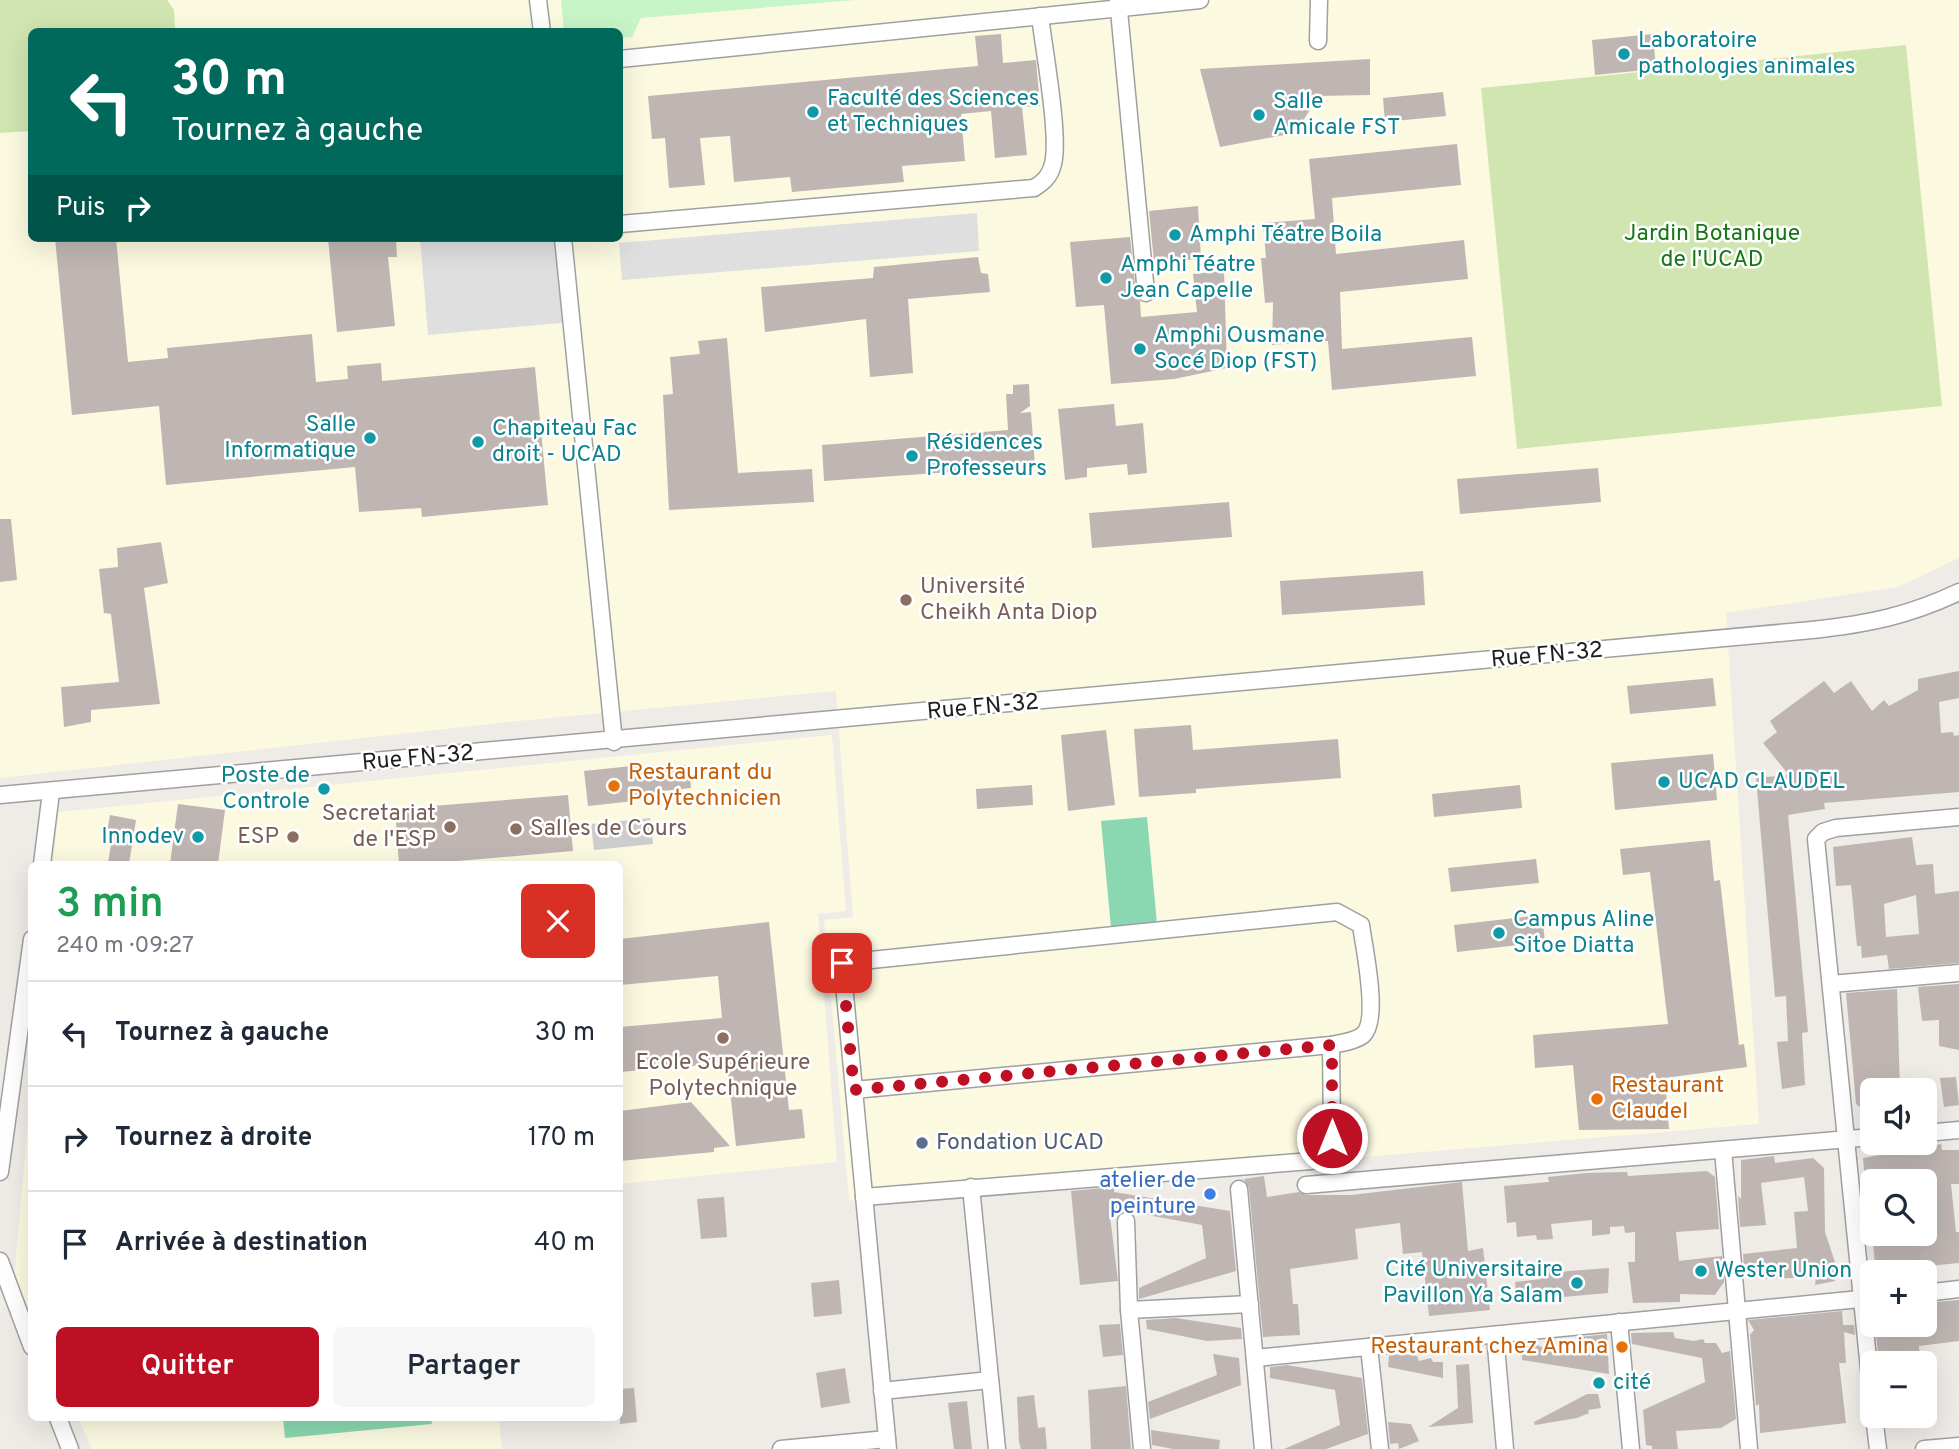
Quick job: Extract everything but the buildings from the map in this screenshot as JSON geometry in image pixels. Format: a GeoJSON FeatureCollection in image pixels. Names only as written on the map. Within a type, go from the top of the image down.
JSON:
{"type":"FeatureCollection","features":[{"type":"Feature","properties":{"kind":"street"},"geometry":{"type":"LineString","coordinates":[[538,0],[542,28]]}},
{"type":"Feature","properties":{"kind":"street"},"geometry":{"type":"LineString","coordinates":[[623,59],[1040,16],[1118,4],[1200,0]]}},
{"type":"Feature","properties":{"kind":"street"},"geometry":{"type":"LineString","coordinates":[[1318,41],[1319,0]]}},
{"type":"Feature","properties":{"kind":"street"},"geometry":{"type":"LineString","coordinates":[[1118,4],[1146,293]]}},
{"type":"Feature","properties":{"kind":"street"},"geometry":{"type":"LineString","coordinates":[[623,224],[1034,188],[1046,181],[1053,165],[1055,147],[1040,16]]}},
{"type":"Feature","properties":{"kind":"street"},"geometry":{"type":"LineString","coordinates":[[563,242],[614,742]]}},
{"type":"Feature","properties":{"kind":"street","name":"Rue FN-32"},"geometry":{"type":"LineString","coordinates":[[0,795],[614,742],[1812,631],[1879,621],[1920,611],[1959,592]]}},
{"type":"Feature","properties":{"kind":"street"},"geometry":{"type":"LineString","coordinates":[[41,861],[51,792]]}},
{"type":"Feature","properties":{"kind":"street"},"geometry":{"type":"LineString","coordinates":[[1862,1260],[1816,839],[1823,832],[1836,828],[1959,817]]}},
{"type":"Feature","properties":{"kind":"street"},"geometry":{"type":"LineString","coordinates":[[781,1449],[887,1444],[842,963],[1337,912],[1361,925],[1371,1011],[1370,1027],[1362,1037],[1332,1045],[854,1090]]}},
{"type":"Feature","properties":{"kind":"street"},"geometry":{"type":"LineString","coordinates":[[0,1172],[28,968]]}},
{"type":"Feature","properties":{"kind":"street"},"geometry":{"type":"LineString","coordinates":[[1831,984],[1959,973]]}},
{"type":"Feature","properties":{"kind":"street"},"geometry":{"type":"LineString","coordinates":[[864,1198],[971,1187],[1311,1161],[1325,1153],[1332,1138],[1332,1045]]}},
{"type":"Feature","properties":{"kind":"street"},"geometry":{"type":"LineString","coordinates":[[1937,1132],[1959,1130]]}},
{"type":"Feature","properties":{"kind":"street"},"geometry":{"type":"LineString","coordinates":[[1306,1185],[1860,1138]]}},
{"type":"Feature","properties":{"kind":"street"},"geometry":{"type":"LineString","coordinates":[[1723,1150],[1749,1449]]}},
{"type":"Feature","properties":{"kind":"street"},"geometry":{"type":"LineString","coordinates":[[971,1187],[997,1449]]}},
{"type":"Feature","properties":{"kind":"street"},"geometry":{"type":"LineString","coordinates":[[1239,1189],[1263,1449]]}},
{"type":"Feature","properties":{"kind":"street"},"geometry":{"type":"LineString","coordinates":[[1126,1221],[1129,1310],[1142,1449]]}},
{"type":"Feature","properties":{"kind":"street"},"geometry":{"type":"LineString","coordinates":[[0,1261],[28,1336]]}},
{"type":"Feature","properties":{"kind":"street"},"geometry":{"type":"LineString","coordinates":[[1937,1292],[1959,1289]]}},
{"type":"Feature","properties":{"kind":"street"},"geometry":{"type":"LineString","coordinates":[[1255,1358],[1860,1299]]}},
{"type":"Feature","properties":{"kind":"street"},"geometry":{"type":"LineString","coordinates":[[1129,1310],[1250,1304]]}},
{"type":"Feature","properties":{"kind":"street"},"geometry":{"type":"LineString","coordinates":[[1619,1322],[1631,1449]]}},
{"type":"Feature","properties":{"kind":"street"},"geometry":{"type":"LineString","coordinates":[[1494,1335],[1506,1449]]}},
{"type":"Feature","properties":{"kind":"street"},"geometry":{"type":"LineString","coordinates":[[1369,1347],[1380,1449]]}},
{"type":"Feature","properties":{"kind":"street"},"geometry":{"type":"LineString","coordinates":[[882,1391],[990,1380]]}},
{"type":"Feature","properties":{"kind":"street"},"geometry":{"type":"LineString","coordinates":[[59,1421],[70,1449]]}},
{"type":"Feature","properties":{"kind":"street"},"geometry":{"type":"LineString","coordinates":[[1875,1428],[1878,1449]]}},
{"type":"Feature","properties":{"kind":"street"},"geometry":{"type":"LineString","coordinates":[[1924,1449],[1959,1446]]}},
{"type":"Feature","properties":{"kind":"shaded area","name":"Université Cheikh Anta Diop"},"geometry":{"type":"Polygon","coordinates":[[[0,0],[1959,0],[1959,558],[1898,587],[1726,613],[1759,1124],[849,1200],[824,920],[853,917],[836,691],[518,721],[0,778],[0,0]]]}},
{"type":"Feature","properties":{"kind":"shaded area"},"geometry":{"type":"Polygon","coordinates":[[[977,213],[979,251],[622,280],[619,243],[977,213]]]}},
{"type":"Feature","properties":{"kind":"shaded area"},"geometry":{"type":"Polygon","coordinates":[[[420,242],[563,242],[572,322],[428,335],[420,242]]]}},
{"type":"Feature","properties":{"kind":"shaded area","name":"Ecole Supérieure Polytechnique"},"geometry":{"type":"Polygon","coordinates":[[[832,735],[846,911],[818,914],[837,1162],[623,1184],[623,861],[53,861],[58,812],[832,735]]]}},
{"type":"Feature","properties":{"kind":"shaded area"},"geometry":{"type":"Polygon","coordinates":[[[650,818],[653,844],[594,850],[591,824],[650,818]]]}},
{"type":"Feature","properties":{"kind":"shaded area"},"geometry":{"type":"Polygon","coordinates":[[[28,1124],[28,1309],[14,1277],[28,1124]]]}},
{"type":"Feature","properties":{"kind":"shaded area"},"geometry":{"type":"Polygon","coordinates":[[[79,1421],[499,1421],[502,1449],[92,1449],[79,1421]]]}},
{"type":"Feature","properties":{"kind":"green space"},"geometry":{"type":"Polygon","coordinates":[[[0,0],[167,0],[174,10],[175,28],[28,28],[28,131],[0,133],[0,0]]]}},
{"type":"Feature","properties":{"kind":"green space"},"geometry":{"type":"Polygon","coordinates":[[[561,0],[855,0],[641,18],[632,37],[623,38],[623,28],[564,28],[561,0]]]}},
{"type":"Feature","properties":{"kind":"green space","name":"Jardin Botanique de l'UCAD"},"geometry":{"type":"Polygon","coordinates":[[[1906,45],[1942,406],[1517,449],[1481,88],[1906,45]]]}},
{"type":"Feature","properties":{"kind":"green space"},"geometry":{"type":"Polygon","coordinates":[[[1147,817],[1157,924],[1111,928],[1101,821],[1147,817]]]}},
{"type":"Feature","properties":{"kind":"green space"},"geometry":{"type":"Polygon","coordinates":[[[283,1421],[432,1421],[432,1424],[285,1438],[283,1421]]]}},
{"type":"Feature","properties":{"kind":"place","name":"Laboratoire pathologies animales"},"geometry":{"type":"Point","coordinates":[1624,54]}},
{"type":"Feature","properties":{"kind":"place","name":"Faculté des Sciences et Techniques"},"geometry":{"type":"Point","coordinates":[813,112]}},
{"type":"Feature","properties":{"kind":"place","name":"Salle Amicale FST"},"geometry":{"type":"Point","coordinates":[1259,115]}},
{"type":"Feature","properties":{"kind":"place","name":"Amphi Téatre Boila"},"geometry":{"type":"Point","coordinates":[1175,235]}},
{"type":"Feature","properties":{"kind":"place","name":"Amphi Téatre Jean Capelle"},"geometry":{"type":"Point","coordinates":[1106,278]}},
{"type":"Feature","properties":{"kind":"place","name":"Amphi Ousmane Socé Diop (FST)"},"geometry":{"type":"Point","coordinates":[1140,349]}},
{"type":"Feature","properties":{"kind":"place","name":"Salle Informatique"},"geometry":{"type":"Point","coordinates":[370,438]}},
{"type":"Feature","properties":{"kind":"place","name":"Chapiteau Fac droit - UCAD"},"geometry":{"type":"Point","coordinates":[478,442]}},
{"type":"Feature","properties":{"kind":"place","name":"Résidences Professeurs"},"geometry":{"type":"Point","coordinates":[912,456]}},
{"type":"Feature","properties":{"kind":"place","name":"Université Cheikh Anta Diop"},"geometry":{"type":"Point","coordinates":[906,600]}},
{"type":"Feature","properties":{"kind":"place","name":"UCAD CLAUDEL"},"geometry":{"type":"Point","coordinates":[1664,782]}},
{"type":"Feature","properties":{"kind":"place","name":"Restaurant du Polytechnicien"},"geometry":{"type":"Point","coordinates":[614,786]}},
{"type":"Feature","properties":{"kind":"place","name":"Poste de Controle"},"geometry":{"type":"Point","coordinates":[324,789]}},
{"type":"Feature","properties":{"kind":"place","name":"Secretariat de l'ESP"},"geometry":{"type":"Point","coordinates":[450,827]}},
{"type":"Feature","properties":{"kind":"place","name":"Salles de Cours"},"geometry":{"type":"Point","coordinates":[516,829]}},
{"type":"Feature","properties":{"kind":"place","name":"Innodev"},"geometry":{"type":"Point","coordinates":[198,837]}},
{"type":"Feature","properties":{"kind":"place","name":"ESP"},"geometry":{"type":"Point","coordinates":[293,837]}},
{"type":"Feature","properties":{"kind":"place","name":"Campus Aline Sitoe Diatta"},"geometry":{"type":"Point","coordinates":[1499,933]}},
{"type":"Feature","properties":{"kind":"place","name":"Ecole Supérieure Polytechnique"},"geometry":{"type":"Point","coordinates":[723,1038]}},
{"type":"Feature","properties":{"kind":"place","name":"Restaurant Claudel"},"geometry":{"type":"Point","coordinates":[1597,1099]}},
{"type":"Feature","properties":{"kind":"place","name":"Fondation UCAD"},"geometry":{"type":"Point","coordinates":[922,1143]}},
{"type":"Feature","properties":{"kind":"place","name":"atelier de peinture"},"geometry":{"type":"Point","coordinates":[1210,1194]}},
{"type":"Feature","properties":{"kind":"place","name":"Wester Union"},"geometry":{"type":"Point","coordinates":[1701,1271]}},
{"type":"Feature","properties":{"kind":"place","name":"Cité Universitaire Pavillon Ya Salam"},"geometry":{"type":"Point","coordinates":[1577,1283]}},
{"type":"Feature","properties":{"kind":"place","name":"Restaurant chez Amina"},"geometry":{"type":"Point","coordinates":[1622,1347]}},
{"type":"Feature","properties":{"kind":"place","name":"cité"},"geometry":{"type":"Point","coordinates":[1599,1383]}},
{"type":"Feature","properties":{"kind":"route"},"geometry":{"type":"LineString","coordinates":[[842,963],[854,1090],[1332,1045],[1332,1138]]}}]}
